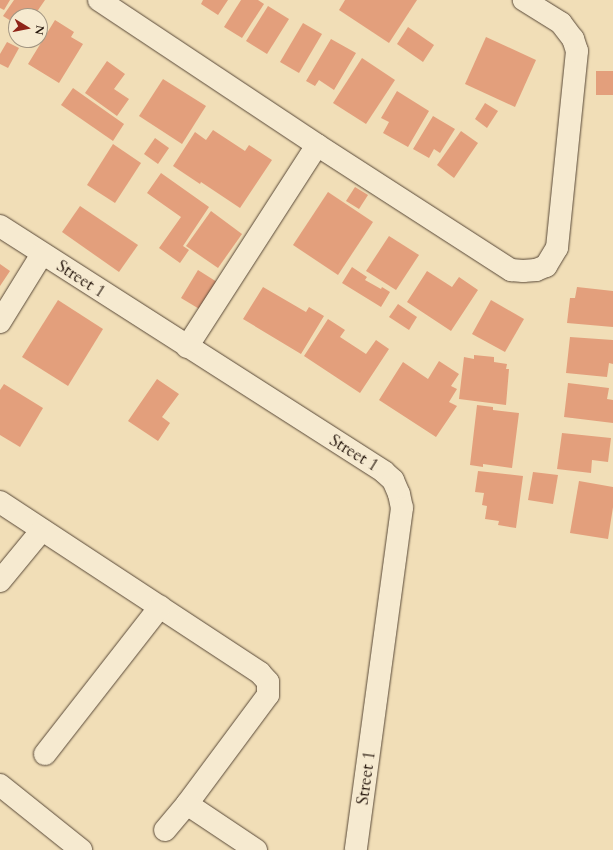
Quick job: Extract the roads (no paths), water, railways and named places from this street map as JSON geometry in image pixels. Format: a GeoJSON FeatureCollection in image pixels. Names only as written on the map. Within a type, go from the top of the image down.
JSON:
{"type":"FeatureCollection","features":[{"type":"Feature","properties":{"kind":"street"},"geometry":{"type":"LineString","coordinates":[[99,0],[317,145],[511,270],[536,270],[546,266],[557,248],[577,51],[573,39],[561,23],[524,0]]}},
{"type":"Feature","properties":{"kind":"street"},"geometry":{"type":"LineString","coordinates":[[187,347],[317,145]]}},
{"type":"Feature","properties":{"kind":"street","name":"Street 1"},"geometry":{"type":"LineString","coordinates":[[0,226],[384,472],[393,480],[399,494],[402,508],[356,850]]}},
{"type":"Feature","properties":{"kind":"street"},"geometry":{"type":"LineString","coordinates":[[0,322],[42,254]]}},
{"type":"Feature","properties":{"kind":"street"},"geometry":{"type":"LineString","coordinates":[[0,502],[260,673],[268,682],[268,695],[187,804],[165,830]]}},
{"type":"Feature","properties":{"kind":"street"},"geometry":{"type":"LineString","coordinates":[[0,581],[42,530]]}},
{"type":"Feature","properties":{"kind":"street"},"geometry":{"type":"LineString","coordinates":[[45,754],[160,607]]}},
{"type":"Feature","properties":{"kind":"street"},"geometry":{"type":"LineString","coordinates":[[0,785],[59,842],[81,850]]}},
{"type":"Feature","properties":{"kind":"street"},"geometry":{"type":"LineString","coordinates":[[187,804],[256,850]]}}]}
